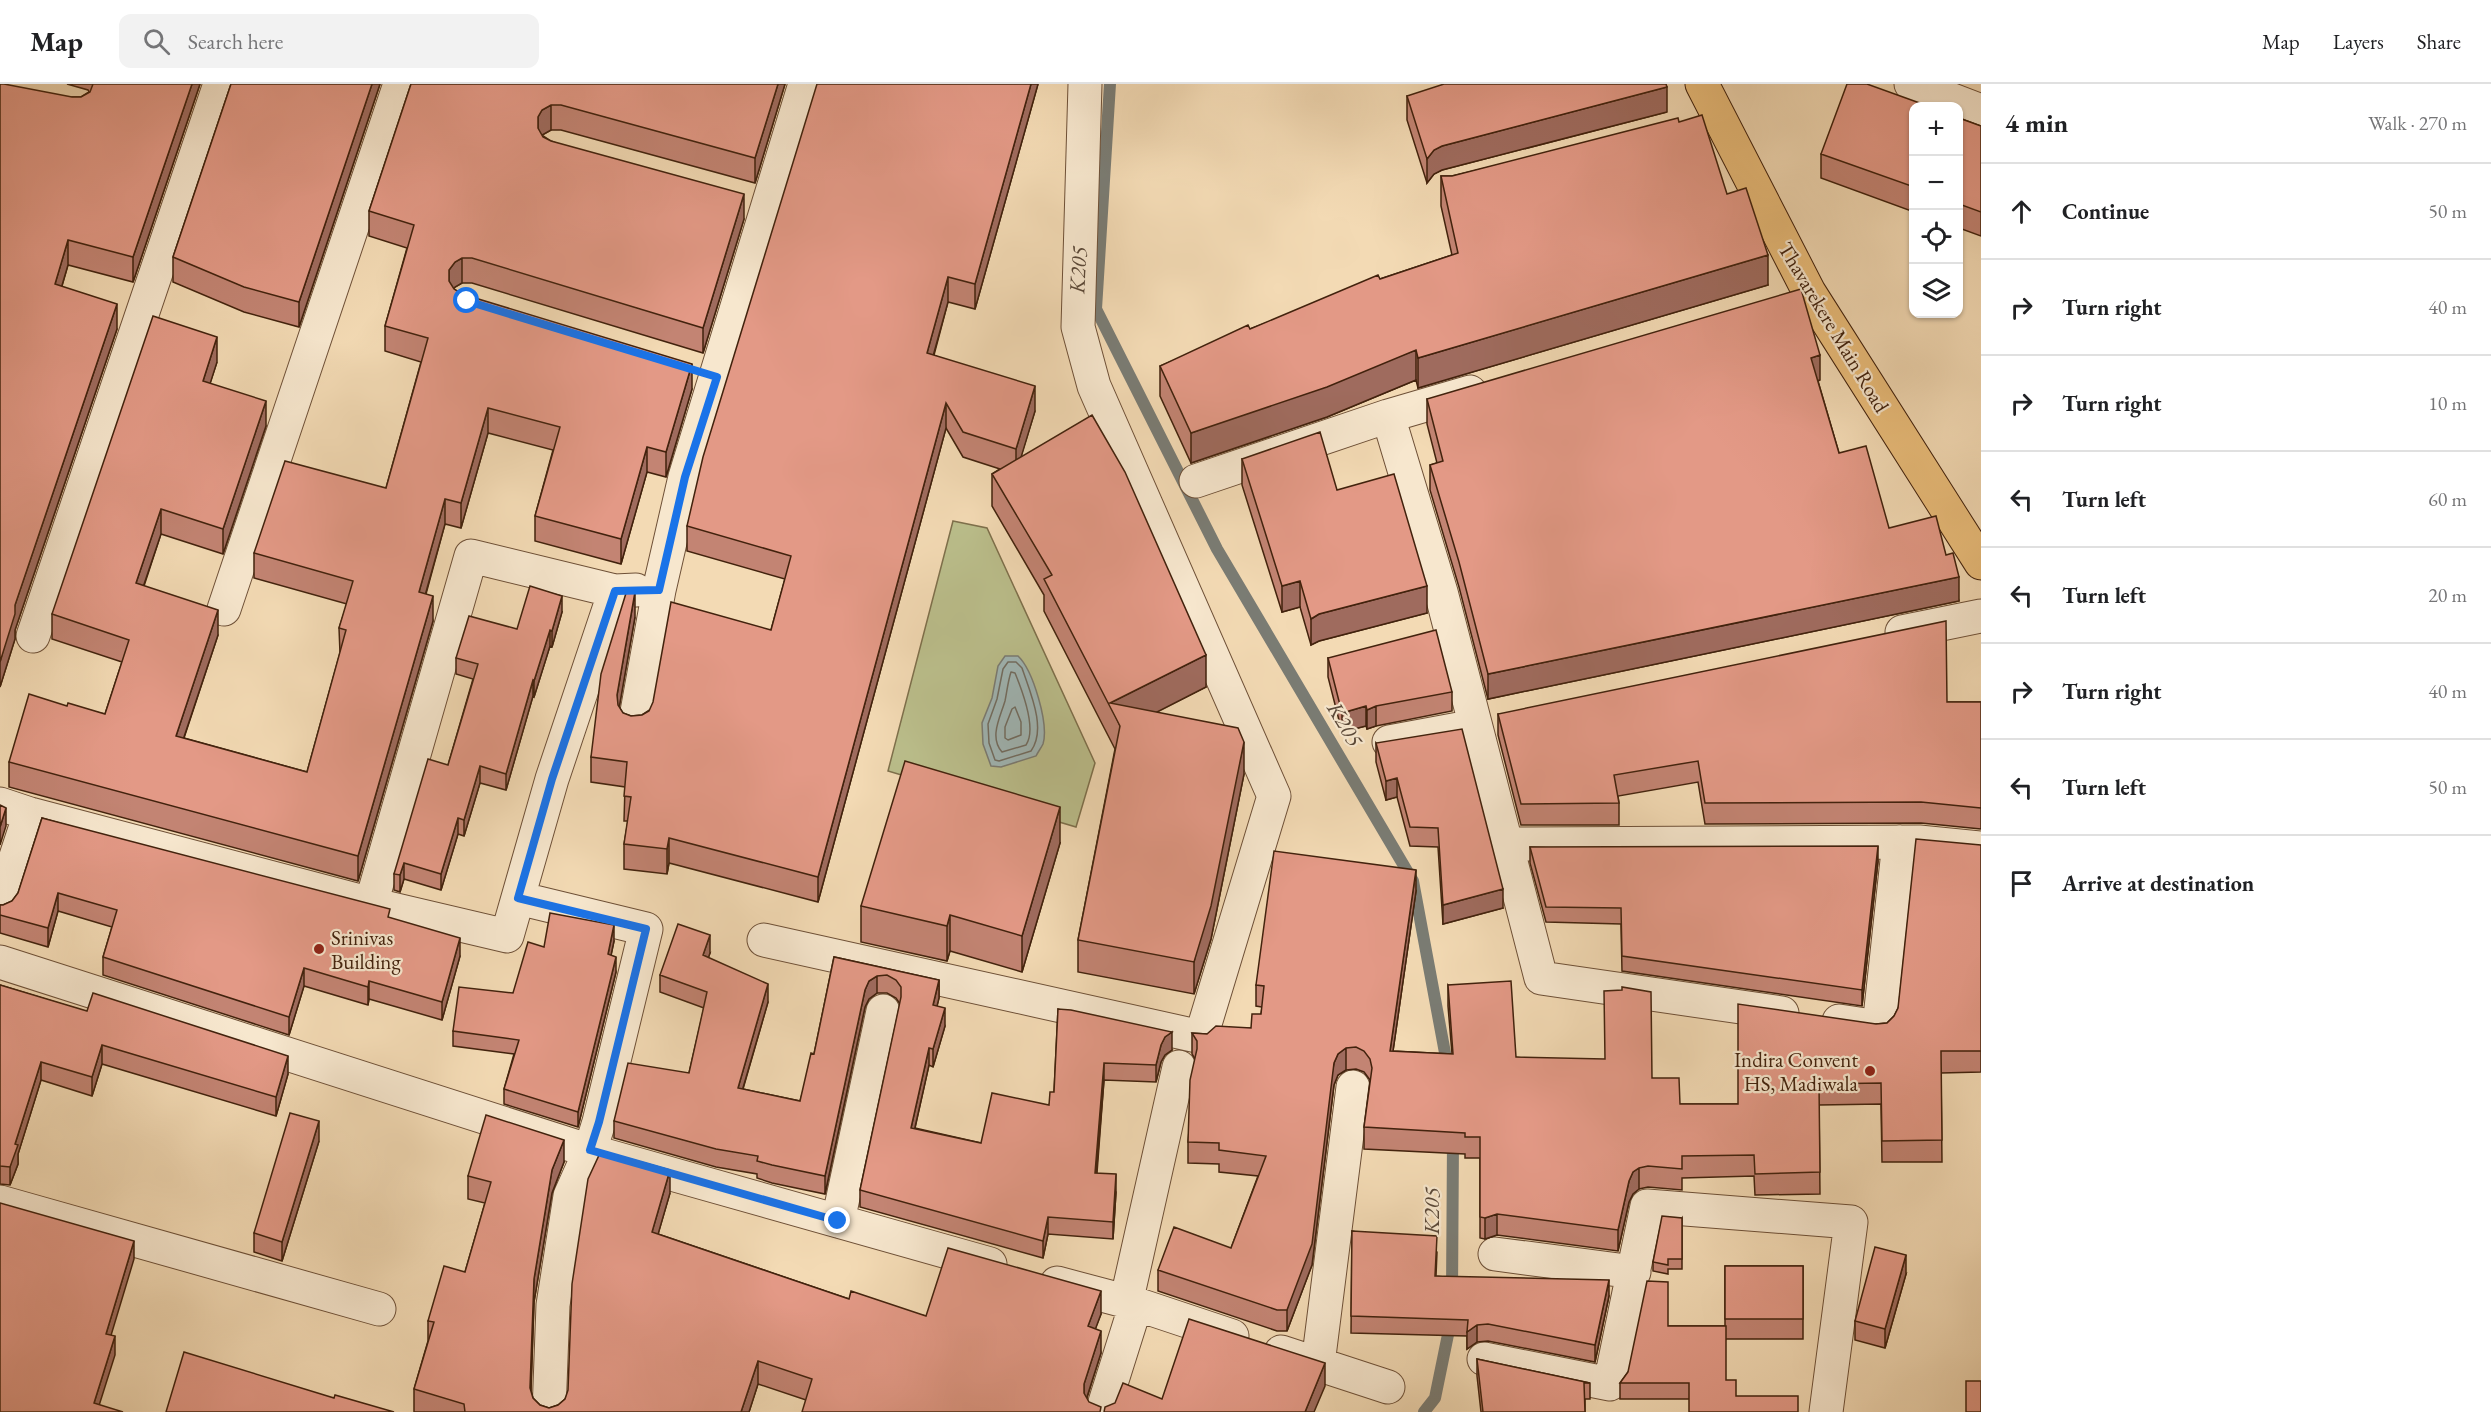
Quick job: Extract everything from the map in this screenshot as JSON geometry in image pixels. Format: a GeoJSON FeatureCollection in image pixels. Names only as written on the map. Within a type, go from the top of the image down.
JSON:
{"type":"FeatureCollection","features":[{"type":"Feature","properties":{"kind":"main road","name":"Thavarekere Main Road"},"geometry":{"type":"LineString","coordinates":[[1702,84],[1706,120],[1809,292],[1981,563]]}},
{"type":"Feature","properties":{"kind":"street"},"geometry":{"type":"LineString","coordinates":[[33,636],[220,84]]}},
{"type":"Feature","properties":{"kind":"street"},"geometry":{"type":"LineString","coordinates":[[224,609],[400,84]]}},
{"type":"Feature","properties":{"kind":"street"},"geometry":{"type":"LineString","coordinates":[[635,723],[659,590],[685,477],[805,84]]}},
{"type":"Feature","properties":{"kind":"street"},"geometry":{"type":"LineString","coordinates":[[764,940],[1201,1037],[1274,796],[1094,386],[1083,347],[1078,327],[1085,84]]}},
{"type":"Feature","properties":{"kind":"street"},"geometry":{"type":"LineString","coordinates":[[1911,84],[1980,106]]}},
{"type":"Feature","properties":{"kind":"street"},"geometry":{"type":"LineString","coordinates":[[734,197],[767,206]]}},
{"type":"Feature","properties":{"kind":"street"},"geometry":{"type":"LineString","coordinates":[[1775,303],[1809,292]]}},
{"type":"Feature","properties":{"kind":"street"},"geometry":{"type":"LineString","coordinates":[[683,366],[717,377]]}},
{"type":"Feature","properties":{"kind":"street"},"geometry":{"type":"LineString","coordinates":[[1196,481],[1388,416],[1502,382]]}},
{"type":"Feature","properties":{"kind":"street"},"geometry":{"type":"LineString","coordinates":[[1388,416],[1438,629],[1475,723],[1541,978],[1879,1027],[1899,842]]}},
{"type":"Feature","properties":{"kind":"street"},"geometry":{"type":"LineString","coordinates":[[371,904],[471,556],[615,591],[659,590]]}},
{"type":"Feature","properties":{"kind":"street"},"geometry":{"type":"LineString","coordinates":[[0,905],[15,809],[371,904],[507,936],[552,779],[615,591]]}},
{"type":"Feature","properties":{"kind":"street"},"geometry":{"type":"LineString","coordinates":[[1877,638],[1981,616]]}},
{"type":"Feature","properties":{"kind":"street"},"geometry":{"type":"LineString","coordinates":[[1379,744],[1475,723],[1509,713]]}},
{"type":"Feature","properties":{"kind":"street"},"geometry":{"type":"LineString","coordinates":[[1506,844],[1899,842],[1981,848]]}},
{"type":"Feature","properties":{"kind":"street"},"geometry":{"type":"LineString","coordinates":[[518,898],[646,929],[599,1122],[590,1150],[570,1196],[553,1305],[549,1412]]}},
{"type":"Feature","properties":{"kind":"street"},"geometry":{"type":"LineString","coordinates":[[0,962],[590,1150],[1131,1304],[1388,1387]]}},
{"type":"Feature","properties":{"kind":"street"},"geometry":{"type":"LineString","coordinates":[[838,1221],[883,1011]]}},
{"type":"Feature","properties":{"kind":"street"},"geometry":{"type":"LineString","coordinates":[[1102,1412],[1131,1304],[1179,1067]]}},
{"type":"Feature","properties":{"kind":"street"},"geometry":{"type":"LineString","coordinates":[[1318,1364],[1353,1087]]}},
{"type":"Feature","properties":{"kind":"street"},"geometry":{"type":"LineString","coordinates":[[0,1202],[379,1309]]}},
{"type":"Feature","properties":{"kind":"street"},"geometry":{"type":"LineString","coordinates":[[1484,1359],[1610,1384],[1647,1206],[1851,1222],[1826,1412]]}},
{"type":"Feature","properties":{"kind":"street"},"geometry":{"type":"LineString","coordinates":[[1496,1254],[1634,1272]]}},
{"type":"Feature","properties":{"kind":"green space"},"geometry":{"type":"Polygon","coordinates":[[[953,521],[987,528],[1095,763],[1076,827],[888,771],[953,521]]]}},
{"type":"Feature","properties":{"kind":"water"},"geometry":{"type":"Polygon","coordinates":[[[1005,656],[1018,656],[1029,673],[1042,711],[1044,735],[1043,744],[1036,756],[1001,767],[991,766],[983,744],[982,723],[992,698],[998,666],[1005,656]]]}},
{"type":"Feature","properties":{"kind":"building"},"geometry":{"type":"Polygon","coordinates":[[[0,84],[81,97],[90,92],[93,84],[192,84],[133,257],[68,240],[55,284],[117,304],[15,605],[15,614],[0,662],[0,84]]]}},
{"type":"Feature","properties":{"kind":"building"},"geometry":{"type":"Polygon","coordinates":[[[231,84],[372,84],[299,302],[244,287],[173,257],[231,84]]]}},
{"type":"Feature","properties":{"kind":"building"},"geometry":{"type":"Polygon","coordinates":[[[411,84],[778,84],[755,158],[561,105],[551,105],[542,110],[538,117],[538,128],[543,137],[551,141],[744,194],[703,328],[472,258],[462,258],[455,262],[449,270],[449,281],[454,289],[462,294],[692,364],[666,452],[647,447],[621,539],[535,516],[560,427],[488,408],[461,503],[445,499],[419,592],[433,596],[358,856],[9,762],[29,694],[67,706],[68,703],[105,714],[129,640],[52,614],[153,316],[217,337],[203,381],[266,401],[223,529],[161,509],[136,583],[218,610],[176,736],[307,772],[346,630],[339,628],[353,581],[254,553],[285,461],[386,488],[428,338],[385,326],[414,225],[369,211],[411,84]]]}},
{"type":"Feature","properties":{"kind":"building"},"geometry":{"type":"Polygon","coordinates":[[[817,84],[1031,84],[975,284],[948,277],[927,353],[1035,386],[1016,449],[963,432],[946,403],[818,877],[669,838],[667,849],[624,844],[631,797],[624,796],[627,762],[591,757],[601,674],[627,590],[635,592],[617,695],[618,705],[623,713],[631,716],[642,715],[649,711],[653,702],[671,602],[771,630],[791,556],[687,526],[703,457],[817,84]]]}},
{"type":"Feature","properties":{"kind":"building"},"geometry":{"type":"Polygon","coordinates":[[[1444,84],[1666,84],[1667,87],[1442,146],[1434,150],[1427,159],[1407,96],[1444,84]]]}},
{"type":"Feature","properties":{"kind":"building"},"geometry":{"type":"Polygon","coordinates":[[[1847,84],[1867,84],[1917,102],[1909,102],[1909,185],[1821,154],[1847,84]]]}},
{"type":"Feature","properties":{"kind":"building"},"geometry":{"type":"Polygon","coordinates":[[[1702,115],[1727,194],[1746,188],[1768,255],[1418,358],[1416,350],[1327,387],[1191,433],[1160,366],[1248,325],[1250,329],[1378,275],[1380,279],[1458,253],[1441,176],[1452,176],[1678,118],[1679,122],[1702,115]]]}},
{"type":"Feature","properties":{"kind":"building"},"geometry":{"type":"Polygon","coordinates":[[[1963,119],[1981,126],[1981,212],[1963,205],[1963,119]]]}},
{"type":"Feature","properties":{"kind":"building"},"geometry":{"type":"Polygon","coordinates":[[[1801,289],[1820,355],[1811,358],[1839,453],[1866,446],[1889,528],[1936,516],[1946,555],[1953,553],[1959,577],[1488,674],[1459,562],[1430,465],[1443,461],[1427,399],[1801,289]]]}},
{"type":"Feature","properties":{"kind":"building"},"geometry":{"type":"Polygon","coordinates":[[[1092,415],[1125,472],[1206,655],[1110,703],[1238,728],[1244,742],[1211,906],[1194,962],[1078,940],[1120,726],[1044,579],[1052,575],[992,474],[1092,415]]]}},
{"type":"Feature","properties":{"kind":"building"},"geometry":{"type":"Polygon","coordinates":[[[1320,432],[1337,490],[1394,474],[1427,586],[1319,614],[1311,619],[1300,581],[1282,586],[1242,459],[1320,432]]]}},
{"type":"Feature","properties":{"kind":"building"},"geometry":{"type":"Polygon","coordinates":[[[530,586],[562,596],[552,631],[550,630],[533,680],[506,774],[480,766],[464,820],[458,818],[441,874],[404,863],[400,875],[394,874],[428,759],[448,765],[478,664],[456,658],[469,616],[517,629],[530,586]]]}},
{"type":"Feature","properties":{"kind":"building"},"geometry":{"type":"Polygon","coordinates":[[[1946,621],[1947,702],[1981,702],[1981,808],[1921,802],[1705,803],[1698,761],[1614,775],[1619,803],[1521,804],[1498,714],[1946,621]]]}},
{"type":"Feature","properties":{"kind":"building"},"geometry":{"type":"Polygon","coordinates":[[[1436,630],[1452,692],[1376,706],[1367,710],[1366,706],[1342,713],[1328,658],[1436,630]]]}},
{"type":"Feature","properties":{"kind":"building"},"geometry":{"type":"Polygon","coordinates":[[[1462,729],[1503,889],[1443,905],[1438,828],[1410,827],[1397,778],[1386,781],[1376,743],[1462,729]]]}},
{"type":"Feature","properties":{"kind":"building"},"geometry":{"type":"Polygon","coordinates":[[[905,761],[1060,807],[1022,936],[950,915],[947,926],[861,906],[905,761]]]}},
{"type":"Feature","properties":{"kind":"building"},"geometry":{"type":"Polygon","coordinates":[[[0,805],[6,808],[0,827],[0,805]]]}},
{"type":"Feature","properties":{"kind":"building"},"geometry":{"type":"Polygon","coordinates":[[[42,818],[390,909],[388,917],[460,938],[442,1002],[369,981],[368,987],[304,968],[289,1017],[103,957],[117,910],[58,893],[48,928],[0,915],[0,905],[12,901],[18,893],[42,818]]]}},
{"type":"Feature","properties":{"kind":"building"},"geometry":{"type":"Polygon","coordinates":[[[1916,839],[1981,845],[1981,1051],[1941,1051],[1942,1140],[1882,1141],[1881,1083],[1819,1084],[1820,1172],[1755,1174],[1754,1155],[1682,1156],[1682,1169],[1648,1166],[1633,1172],[1618,1230],[1497,1214],[1485,1218],[1480,1217],[1480,1137],[1465,1137],[1465,1133],[1364,1127],[1372,1068],[1370,1059],[1364,1051],[1356,1047],[1346,1048],[1338,1054],[1334,1063],[1312,1244],[1287,1310],[1277,1310],[1158,1270],[1174,1227],[1231,1248],[1266,1156],[1219,1150],[1219,1143],[1188,1142],[1190,1080],[1197,1049],[1197,1041],[1192,1033],[1207,1034],[1216,1026],[1251,1028],[1252,1014],[1261,1014],[1264,986],[1256,985],[1274,851],[1416,870],[1390,1051],[1453,1054],[1448,985],[1511,981],[1516,1057],[1605,1059],[1604,991],[1622,990],[1622,987],[1651,992],[1652,1078],[1679,1078],[1680,1104],[1738,1104],[1738,1004],[1876,1024],[1887,1023],[1894,1016],[1898,1008],[1916,839]]]}},
{"type":"Feature","properties":{"kind":"building"},"geometry":{"type":"Polygon","coordinates":[[[1878,846],[1862,990],[1622,956],[1621,908],[1546,907],[1530,847],[1878,846]]]}},
{"type":"Feature","properties":{"kind":"building"},"geometry":{"type":"Polygon","coordinates":[[[550,913],[614,925],[608,954],[616,957],[578,1112],[504,1089],[519,1040],[453,1031],[459,987],[513,993],[528,942],[544,947],[550,913]]]}},
{"type":"Feature","properties":{"kind":"building"},"geometry":{"type":"Polygon","coordinates":[[[678,924],[710,935],[703,955],[768,984],[738,1088],[800,1101],[811,1053],[814,1054],[834,957],[939,980],[933,1005],[945,1008],[933,1049],[929,1048],[911,1128],[981,1143],[992,1093],[1049,1105],[1050,1092],[1054,1092],[1058,1009],[1172,1032],[1165,1037],[1161,1045],[1156,1065],[1104,1063],[1095,1173],[1116,1174],[1113,1222],[1048,1217],[1043,1241],[860,1190],[901,997],[901,987],[896,980],[887,975],[877,976],[869,981],[865,990],[825,1176],[772,1165],[757,1161],[758,1156],[716,1149],[614,1121],[628,1063],[689,1073],[707,992],[660,975],[678,924]]]}},
{"type":"Feature","properties":{"kind":"building"},"geometry":{"type":"Polygon","coordinates":[[[0,985],[87,1011],[93,993],[288,1056],[276,1097],[102,1045],[92,1077],[41,1062],[10,1167],[0,1166],[0,985]]]}},
{"type":"Feature","properties":{"kind":"building"},"geometry":{"type":"Polygon","coordinates":[[[290,1113],[319,1121],[282,1242],[254,1233],[290,1113]]]}},
{"type":"Feature","properties":{"kind":"building"},"geometry":{"type":"Polygon","coordinates":[[[486,1115],[564,1140],[552,1170],[534,1279],[530,1388],[533,1398],[540,1405],[549,1408],[558,1405],[565,1399],[568,1390],[572,1284],[588,1179],[601,1151],[670,1170],[652,1232],[849,1299],[851,1291],[926,1316],[948,1248],[1101,1291],[1088,1326],[1101,1331],[1084,1384],[1084,1393],[1089,1402],[1101,1407],[1100,1412],[802,1412],[812,1379],[758,1361],[741,1412],[465,1412],[464,1404],[414,1389],[434,1322],[428,1321],[444,1266],[465,1272],[491,1182],[468,1176],[486,1115]]]}},
{"type":"Feature","properties":{"kind":"building"},"geometry":{"type":"Polygon","coordinates":[[[0,1203],[134,1241],[106,1334],[115,1336],[94,1403],[123,1412],[0,1412],[0,1203]]]}},
{"type":"Feature","properties":{"kind":"building"},"geometry":{"type":"Polygon","coordinates":[[[1662,1216],[1682,1218],[1682,1259],[1668,1259],[1668,1265],[1653,1262],[1662,1216]]]}},
{"type":"Feature","properties":{"kind":"building"},"geometry":{"type":"Polygon","coordinates":[[[1352,1231],[1437,1236],[1435,1276],[1609,1280],[1595,1345],[1488,1324],[1477,1325],[1467,1332],[1468,1320],[1351,1316],[1352,1231]]]}},
{"type":"Feature","properties":{"kind":"building"},"geometry":{"type":"Polygon","coordinates":[[[1875,1247],[1906,1255],[1885,1329],[1855,1321],[1875,1247]]]}},
{"type":"Feature","properties":{"kind":"building"},"geometry":{"type":"Polygon","coordinates":[[[1725,1266],[1803,1266],[1803,1319],[1725,1319],[1725,1266]]]}},
{"type":"Feature","properties":{"kind":"building"},"geometry":{"type":"Polygon","coordinates":[[[1647,1281],[1668,1282],[1668,1326],[1726,1326],[1726,1380],[1736,1380],[1736,1396],[1798,1396],[1798,1412],[1689,1412],[1689,1383],[1620,1383],[1628,1372],[1647,1281]]]}},
{"type":"Feature","properties":{"kind":"building"},"geometry":{"type":"Polygon","coordinates":[[[1189,1319],[1325,1363],[1305,1412],[1104,1412],[1105,1407],[1115,1403],[1123,1383],[1162,1399],[1189,1319]]]}},
{"type":"Feature","properties":{"kind":"building"},"geometry":{"type":"Polygon","coordinates":[[[184,1352],[334,1398],[335,1395],[394,1412],[166,1412],[184,1352]]]}},
{"type":"Feature","properties":{"kind":"building"},"geometry":{"type":"Polygon","coordinates":[[[1477,1359],[1590,1383],[1584,1383],[1585,1412],[1483,1412],[1477,1359]]]}},
{"type":"Feature","properties":{"kind":"building"},"geometry":{"type":"Polygon","coordinates":[[[1966,1381],[1981,1381],[1981,1412],[1966,1412],[1966,1381]]]}},
{"type":"Feature","properties":{"kind":"waterway","name":"K205"},"geometry":{"type":"LineString","coordinates":[[1110,84],[1096,309],[1217,549],[1413,881],[1448,1069]]}},
{"type":"Feature","properties":{"kind":"waterway","name":"K205"},"geometry":{"type":"LineString","coordinates":[[1452,1293],[1453,1140]]}},
{"type":"Feature","properties":{"kind":"waterway","name":"K205"},"geometry":{"type":"LineString","coordinates":[[1424,1412],[1435,1398],[1451,1320]]}},
{"type":"Feature","properties":{"kind":"place","name":"Srinivas Building"},"geometry":{"type":"Point","coordinates":[319,949]}},
{"type":"Feature","properties":{"kind":"place","name":"Indira Convent HS, Madiwala"},"geometry":{"type":"Point","coordinates":[1870,1071]}},
{"type":"Feature","properties":{"kind":"route"},"geometry":{"type":"LineString","coordinates":[[467,301],[717,377],[685,477],[659,590],[615,591],[552,779],[518,898],[646,929],[599,1122],[590,1150],[838,1221]]}}]}
